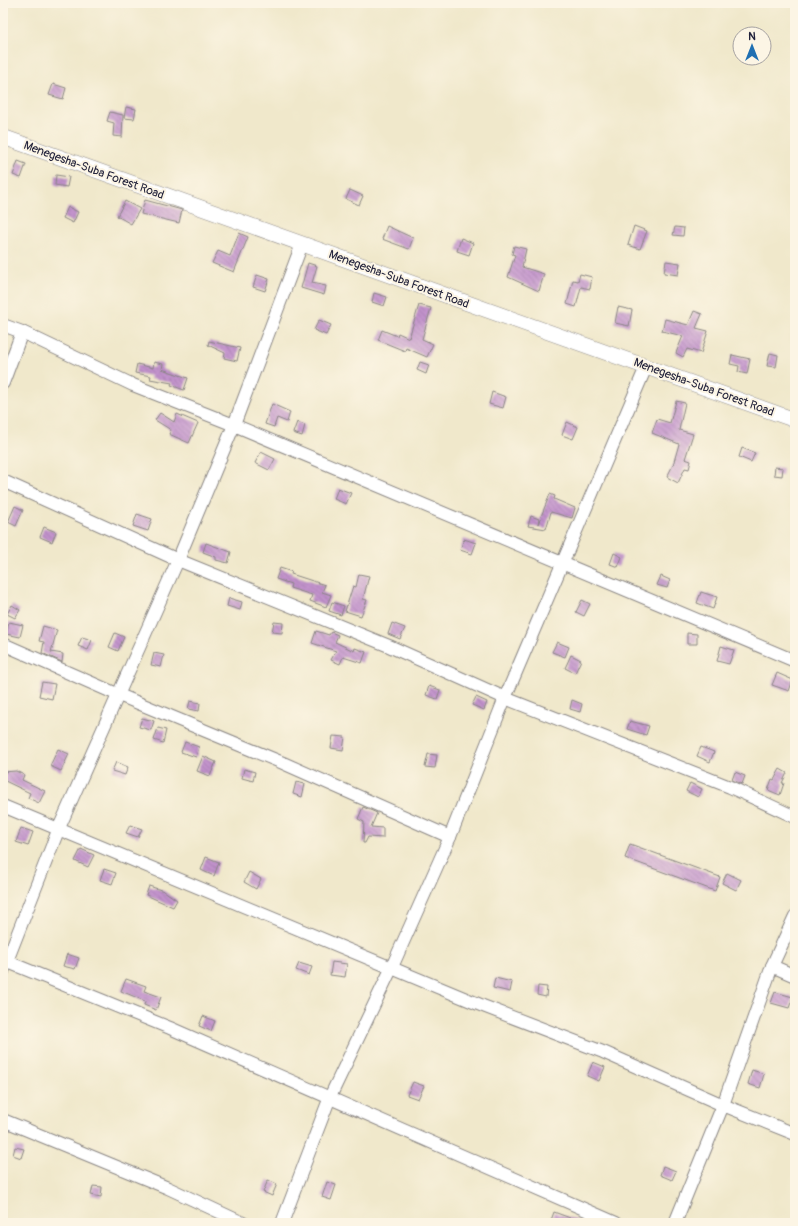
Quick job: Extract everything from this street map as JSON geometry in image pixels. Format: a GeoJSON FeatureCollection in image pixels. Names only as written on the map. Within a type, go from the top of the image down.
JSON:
{"type":"FeatureCollection","features":[{"type":"Feature","properties":{"kind":"street","name":"Menegesha-Suba Forest Road"},"geometry":{"type":"LineString","coordinates":[[3,137],[795,420]]}},
{"type":"Feature","properties":{"kind":"street"},"geometry":{"type":"LineString","coordinates":[[302,244],[234,425],[178,560],[59,828],[4,964],[170,1028],[616,1223]]}},
{"type":"Feature","properties":{"kind":"street"},"geometry":{"type":"LineString","coordinates":[[3,325],[22,332],[133,385],[234,425],[564,562],[795,661]]}},
{"type":"Feature","properties":{"kind":"street"},"geometry":{"type":"LineString","coordinates":[[3,384],[22,332]]}},
{"type":"Feature","properties":{"kind":"street"},"geometry":{"type":"LineString","coordinates":[[282,1223],[330,1097],[392,967],[450,837],[505,698],[646,367]]}},
{"type":"Feature","properties":{"kind":"street"},"geometry":{"type":"LineString","coordinates":[[3,481],[178,560],[389,646],[505,698],[730,787],[795,817]]}},
{"type":"Feature","properties":{"kind":"street"},"geometry":{"type":"LineString","coordinates":[[3,644],[118,695],[283,763],[450,837]]}},
{"type":"Feature","properties":{"kind":"street"},"geometry":{"type":"LineString","coordinates":[[3,806],[59,828],[483,1006],[603,1052],[723,1105],[795,1134]]}},
{"type":"Feature","properties":{"kind":"street"},"geometry":{"type":"LineString","coordinates":[[675,1223],[723,1105],[772,966],[795,916]]}},
{"type":"Feature","properties":{"kind":"street"},"geometry":{"type":"LineString","coordinates":[[772,966],[795,976]]}},
{"type":"Feature","properties":{"kind":"street"},"geometry":{"type":"LineString","coordinates":[[3,1120],[168,1188],[242,1223]]}},
{"type":"Feature","properties":{"kind":"building"},"geometry":{"type":"Polygon","coordinates":[[[53,84],[66,88],[63,99],[49,95],[53,84]]]}},
{"type":"Feature","properties":{"kind":"building"},"geometry":{"type":"Polygon","coordinates":[[[126,107],[136,109],[134,119],[124,118],[126,107]]]}},
{"type":"Feature","properties":{"kind":"building"},"geometry":{"type":"Polygon","coordinates":[[[110,112],[123,115],[122,137],[113,136],[114,123],[107,121],[110,112]]]}},
{"type":"Feature","properties":{"kind":"building"},"geometry":{"type":"Polygon","coordinates":[[[18,161],[26,164],[21,178],[13,175],[18,161]]]}},
{"type":"Feature","properties":{"kind":"building"},"geometry":{"type":"Polygon","coordinates":[[[56,175],[69,177],[67,187],[55,185],[56,175]]]}},
{"type":"Feature","properties":{"kind":"building"},"geometry":{"type":"Polygon","coordinates":[[[350,190],[363,196],[359,205],[346,199],[350,190]]]}},
{"type":"Feature","properties":{"kind":"building"},"geometry":{"type":"Polygon","coordinates":[[[145,200],[182,210],[179,223],[141,214],[145,200]]]}},
{"type":"Feature","properties":{"kind":"building"},"geometry":{"type":"Polygon","coordinates":[[[125,201],[140,209],[131,224],[117,216],[125,201]]]}},
{"type":"Feature","properties":{"kind":"building"},"geometry":{"type":"Polygon","coordinates":[[[68,207],[78,212],[73,223],[63,218],[68,207]]]}},
{"type":"Feature","properties":{"kind":"building"},"geometry":{"type":"Polygon","coordinates":[[[387,226],[413,238],[409,249],[382,239],[387,226]]]}},
{"type":"Feature","properties":{"kind":"building"},"geometry":{"type":"Polygon","coordinates":[[[634,226],[647,231],[640,249],[628,245],[634,226]]]}},
{"type":"Feature","properties":{"kind":"building"},"geometry":{"type":"Polygon","coordinates":[[[675,227],[684,228],[683,236],[673,235],[675,227]]]}},
{"type":"Feature","properties":{"kind":"building"},"geometry":{"type":"Polygon","coordinates":[[[239,233],[248,237],[234,272],[212,263],[218,251],[230,256],[239,233]]]}},
{"type":"Feature","properties":{"kind":"building"},"geometry":{"type":"Polygon","coordinates":[[[461,238],[473,243],[469,255],[457,251],[461,238]]]}},
{"type":"Feature","properties":{"kind":"building"},"geometry":{"type":"Polygon","coordinates":[[[514,246],[526,249],[522,267],[544,274],[539,291],[508,277],[515,255],[512,254],[514,246]]]}},
{"type":"Feature","properties":{"kind":"building"},"geometry":{"type":"Polygon","coordinates":[[[666,261],[680,263],[678,275],[664,273],[666,261]]]}},
{"type":"Feature","properties":{"kind":"building"},"geometry":{"type":"Polygon","coordinates":[[[308,263],[317,266],[312,283],[326,286],[324,295],[301,288],[308,263]]]}},
{"type":"Feature","properties":{"kind":"building"},"geometry":{"type":"Polygon","coordinates":[[[580,274],[592,277],[590,289],[581,287],[576,307],[567,304],[573,280],[578,281],[580,274]]]}},
{"type":"Feature","properties":{"kind":"building"},"geometry":{"type":"Polygon","coordinates":[[[257,275],[269,279],[265,291],[253,287],[257,275]]]}},
{"type":"Feature","properties":{"kind":"building"},"geometry":{"type":"Polygon","coordinates":[[[374,293],[387,297],[384,306],[372,302],[374,293]]]}},
{"type":"Feature","properties":{"kind":"building"},"geometry":{"type":"Polygon","coordinates":[[[419,305],[431,308],[422,339],[433,344],[427,357],[406,348],[405,351],[378,340],[382,330],[397,336],[398,333],[409,338],[419,305]]]}},
{"type":"Feature","properties":{"kind":"building"},"geometry":{"type":"Polygon","coordinates":[[[618,307],[632,310],[629,326],[615,323],[618,307]]]}},
{"type":"Feature","properties":{"kind":"building"},"geometry":{"type":"Polygon","coordinates":[[[694,311],[702,314],[696,328],[708,331],[701,353],[687,349],[683,357],[676,353],[683,336],[662,331],[665,319],[688,325],[694,311]]]}},
{"type":"Feature","properties":{"kind":"building"},"geometry":{"type":"Polygon","coordinates":[[[319,320],[331,325],[326,335],[314,330],[319,320]]]}},
{"type":"Feature","properties":{"kind":"building"},"geometry":{"type":"Polygon","coordinates":[[[209,341],[240,348],[237,361],[224,358],[225,353],[208,345],[209,341]]]}},
{"type":"Feature","properties":{"kind":"building"},"geometry":{"type":"Polygon","coordinates":[[[770,353],[778,355],[776,367],[767,366],[770,353]]]}},
{"type":"Feature","properties":{"kind":"building"},"geometry":{"type":"Polygon","coordinates":[[[732,355],[750,359],[747,374],[738,372],[739,366],[730,364],[732,355]]]}},
{"type":"Feature","properties":{"kind":"building"},"geometry":{"type":"Polygon","coordinates":[[[154,362],[163,364],[162,369],[188,378],[184,390],[171,385],[172,383],[150,379],[151,376],[135,373],[137,364],[153,368],[154,362]]]}},
{"type":"Feature","properties":{"kind":"building"},"geometry":{"type":"Polygon","coordinates":[[[420,362],[429,365],[426,374],[417,370],[420,362]]]}},
{"type":"Feature","properties":{"kind":"building"},"geometry":{"type":"Polygon","coordinates":[[[492,392],[506,397],[503,408],[489,404],[492,392]]]}},
{"type":"Feature","properties":{"kind":"building"},"geometry":{"type":"Polygon","coordinates":[[[676,401],[685,403],[679,430],[693,434],[685,459],[691,461],[689,469],[685,468],[678,483],[667,477],[673,465],[679,444],[652,433],[657,419],[670,423],[676,401]]]}},
{"type":"Feature","properties":{"kind":"building"},"geometry":{"type":"Polygon","coordinates":[[[272,404],[290,412],[287,422],[277,418],[274,427],[265,424],[272,404]]]}},
{"type":"Feature","properties":{"kind":"building"},"geometry":{"type":"Polygon","coordinates":[[[160,413],[174,422],[177,414],[198,423],[189,443],[169,434],[171,430],[155,420],[160,413]]]}},
{"type":"Feature","properties":{"kind":"building"},"geometry":{"type":"Polygon","coordinates":[[[297,422],[305,425],[302,436],[293,433],[297,422]]]}},
{"type":"Feature","properties":{"kind":"building"},"geometry":{"type":"Polygon","coordinates":[[[567,422],[578,427],[573,439],[562,435],[567,422]]]}},
{"type":"Feature","properties":{"kind":"building"},"geometry":{"type":"Polygon","coordinates":[[[742,448],[755,453],[751,462],[739,457],[742,448]]]}},
{"type":"Feature","properties":{"kind":"building"},"geometry":{"type":"Polygon","coordinates":[[[261,452],[275,459],[269,470],[255,463],[261,452]]]}},
{"type":"Feature","properties":{"kind":"building"},"geometry":{"type":"Polygon","coordinates":[[[775,467],[783,468],[782,476],[774,475],[775,467]]]}},
{"type":"Feature","properties":{"kind":"building"},"geometry":{"type":"Polygon","coordinates":[[[338,488],[351,493],[346,504],[334,499],[338,488]]]}},
{"type":"Feature","properties":{"kind":"building"},"geometry":{"type":"Polygon","coordinates":[[[550,494],[555,496],[554,499],[575,508],[572,518],[551,512],[546,529],[528,526],[531,516],[539,519],[538,524],[550,494]]]}},
{"type":"Feature","properties":{"kind":"building"},"geometry":{"type":"Polygon","coordinates":[[[15,506],[23,510],[16,526],[8,522],[15,506]]]}},
{"type":"Feature","properties":{"kind":"building"},"geometry":{"type":"Polygon","coordinates":[[[137,514],[152,519],[148,531],[133,526],[137,514]]]}},
{"type":"Feature","properties":{"kind":"building"},"geometry":{"type":"Polygon","coordinates":[[[44,527],[56,532],[52,542],[40,537],[44,527]]]}},
{"type":"Feature","properties":{"kind":"building"},"geometry":{"type":"Polygon","coordinates":[[[464,539],[476,543],[472,554],[460,550],[464,539]]]}},
{"type":"Feature","properties":{"kind":"building"},"geometry":{"type":"Polygon","coordinates":[[[206,543],[231,552],[228,563],[216,560],[216,557],[203,552],[206,543]]]}},
{"type":"Feature","properties":{"kind":"building"},"geometry":{"type":"Polygon","coordinates":[[[614,553],[622,557],[618,567],[610,564],[614,553]]]}},
{"type":"Feature","properties":{"kind":"building"},"geometry":{"type":"Polygon","coordinates":[[[280,568],[292,572],[291,574],[325,585],[322,592],[331,595],[326,607],[310,601],[312,595],[290,588],[291,584],[276,579],[280,568]]]}},
{"type":"Feature","properties":{"kind":"building"},"geometry":{"type":"Polygon","coordinates":[[[359,574],[369,576],[363,599],[367,600],[361,616],[345,611],[353,586],[356,587],[359,574]]]}},
{"type":"Feature","properties":{"kind":"building"},"geometry":{"type":"Polygon","coordinates":[[[661,576],[670,580],[667,588],[657,585],[661,576]]]}},
{"type":"Feature","properties":{"kind":"building"},"geometry":{"type":"Polygon","coordinates":[[[701,592],[717,597],[713,609],[697,603],[701,592]]]}},
{"type":"Feature","properties":{"kind":"building"},"geometry":{"type":"Polygon","coordinates":[[[229,598],[242,602],[240,610],[227,606],[229,598]]]}},
{"type":"Feature","properties":{"kind":"building"},"geometry":{"type":"Polygon","coordinates":[[[582,600],[590,604],[584,616],[576,612],[582,600]]]}},
{"type":"Feature","properties":{"kind":"building"},"geometry":{"type":"Polygon","coordinates":[[[332,602],[344,606],[341,615],[329,611],[332,602]]]}},
{"type":"Feature","properties":{"kind":"building"},"geometry":{"type":"Polygon","coordinates":[[[12,605],[20,610],[15,618],[7,614],[12,605]]]}},
{"type":"Feature","properties":{"kind":"building"},"geometry":{"type":"Polygon","coordinates":[[[9,622],[23,625],[20,637],[6,634],[9,622]]]}},
{"type":"Feature","properties":{"kind":"building"},"geometry":{"type":"Polygon","coordinates":[[[274,622],[283,623],[282,633],[272,632],[274,622]]]}},
{"type":"Feature","properties":{"kind":"building"},"geometry":{"type":"Polygon","coordinates":[[[392,623],[405,628],[400,639],[388,634],[392,623]]]}},
{"type":"Feature","properties":{"kind":"building"},"geometry":{"type":"Polygon","coordinates":[[[43,626],[57,630],[51,652],[63,654],[62,662],[42,653],[44,642],[39,641],[43,626]]]}},
{"type":"Feature","properties":{"kind":"building"},"geometry":{"type":"Polygon","coordinates":[[[316,631],[329,635],[331,632],[338,635],[335,642],[354,651],[355,648],[366,652],[362,663],[343,657],[340,664],[331,660],[336,651],[312,643],[316,631]]]}},
{"type":"Feature","properties":{"kind":"building"},"geometry":{"type":"Polygon","coordinates":[[[115,633],[124,637],[118,651],[109,647],[115,633]]]}},
{"type":"Feature","properties":{"kind":"building"},"geometry":{"type":"Polygon","coordinates":[[[687,633],[697,634],[697,644],[687,644],[687,633]]]}},
{"type":"Feature","properties":{"kind":"building"},"geometry":{"type":"Polygon","coordinates":[[[82,637],[92,640],[88,650],[78,646],[82,637]]]}},
{"type":"Feature","properties":{"kind":"building"},"geometry":{"type":"Polygon","coordinates":[[[557,642],[569,647],[565,657],[552,652],[557,642]]]}},
{"type":"Feature","properties":{"kind":"building"},"geometry":{"type":"Polygon","coordinates":[[[721,646],[734,650],[729,664],[717,661],[721,646]]]}},
{"type":"Feature","properties":{"kind":"building"},"geometry":{"type":"Polygon","coordinates":[[[154,653],[164,655],[161,667],[151,665],[154,653]]]}},
{"type":"Feature","properties":{"kind":"building"},"geometry":{"type":"Polygon","coordinates":[[[571,655],[581,660],[575,673],[565,668],[571,655]]]}},
{"type":"Feature","properties":{"kind":"building"},"geometry":{"type":"Polygon","coordinates":[[[777,673],[793,680],[789,691],[772,685],[777,673]]]}},
{"type":"Feature","properties":{"kind":"building"},"geometry":{"type":"Polygon","coordinates":[[[42,682],[55,684],[52,699],[39,696],[42,682]]]}},
{"type":"Feature","properties":{"kind":"building"},"geometry":{"type":"Polygon","coordinates":[[[429,686],[440,690],[437,699],[426,695],[429,686]]]}},
{"type":"Feature","properties":{"kind":"building"},"geometry":{"type":"Polygon","coordinates":[[[476,697],[487,702],[484,710],[472,705],[476,697]]]}},
{"type":"Feature","properties":{"kind":"building"},"geometry":{"type":"Polygon","coordinates":[[[572,700],[582,704],[580,712],[570,709],[572,700]]]}},
{"type":"Feature","properties":{"kind":"building"},"geometry":{"type":"Polygon","coordinates":[[[190,701],[200,703],[199,711],[188,709],[190,701]]]}},
{"type":"Feature","properties":{"kind":"building"},"geometry":{"type":"Polygon","coordinates":[[[142,718],[154,721],[151,730],[139,727],[142,718]]]}},
{"type":"Feature","properties":{"kind":"building"},"geometry":{"type":"Polygon","coordinates":[[[630,721],[649,726],[646,735],[627,729],[630,721]]]}},
{"type":"Feature","properties":{"kind":"building"},"geometry":{"type":"Polygon","coordinates":[[[158,728],[166,730],[163,743],[154,740],[158,728]]]}},
{"type":"Feature","properties":{"kind":"building"},"geometry":{"type":"Polygon","coordinates":[[[333,736],[345,737],[343,750],[331,748],[333,736]]]}},
{"type":"Feature","properties":{"kind":"building"},"geometry":{"type":"Polygon","coordinates":[[[185,742],[199,747],[196,757],[181,752],[185,742]]]}},
{"type":"Feature","properties":{"kind":"building"},"geometry":{"type":"Polygon","coordinates":[[[701,747],[714,752],[710,762],[697,756],[701,747]]]}},
{"type":"Feature","properties":{"kind":"building"},"geometry":{"type":"Polygon","coordinates":[[[58,749],[69,754],[61,771],[50,766],[58,749]]]}},
{"type":"Feature","properties":{"kind":"building"},"geometry":{"type":"Polygon","coordinates":[[[428,754],[437,755],[435,768],[425,767],[428,754]]]}},
{"type":"Feature","properties":{"kind":"building"},"geometry":{"type":"Polygon","coordinates":[[[203,756],[216,762],[210,776],[197,771],[203,756]]]}},
{"type":"Feature","properties":{"kind":"building"},"geometry":{"type":"Polygon","coordinates":[[[116,762],[128,767],[125,775],[112,771],[116,762]]]}},
{"type":"Feature","properties":{"kind":"building"},"geometry":{"type":"Polygon","coordinates":[[[244,769],[255,772],[253,781],[242,778],[244,769]]]}},
{"type":"Feature","properties":{"kind":"building"},"geometry":{"type":"Polygon","coordinates":[[[780,769],[787,773],[782,783],[784,783],[780,795],[768,790],[772,779],[774,780],[780,769]]]}},
{"type":"Feature","properties":{"kind":"building"},"geometry":{"type":"Polygon","coordinates":[[[16,771],[24,775],[22,780],[45,791],[39,803],[28,798],[30,793],[3,780],[3,772],[16,771]]]}},
{"type":"Feature","properties":{"kind":"building"},"geometry":{"type":"Polygon","coordinates":[[[735,772],[745,776],[742,784],[732,780],[735,772]]]}},
{"type":"Feature","properties":{"kind":"building"},"geometry":{"type":"Polygon","coordinates":[[[296,782],[305,784],[302,797],[293,794],[296,782]]]}},
{"type":"Feature","properties":{"kind":"building"},"geometry":{"type":"Polygon","coordinates":[[[690,783],[702,789],[698,797],[686,791],[690,783]]]}},
{"type":"Feature","properties":{"kind":"building"},"geometry":{"type":"Polygon","coordinates":[[[363,807],[377,813],[371,827],[383,828],[383,838],[368,837],[365,843],[363,843],[364,822],[358,819],[363,807]]]}},
{"type":"Feature","properties":{"kind":"building"},"geometry":{"type":"Polygon","coordinates":[[[130,825],[142,829],[138,837],[126,833],[130,825]]]}},
{"type":"Feature","properties":{"kind":"building"},"geometry":{"type":"Polygon","coordinates":[[[21,828],[33,832],[28,846],[16,842],[21,828]]]}},
{"type":"Feature","properties":{"kind":"building"},"geometry":{"type":"Polygon","coordinates":[[[630,844],[720,877],[715,891],[625,858],[630,844]]]}},
{"type":"Feature","properties":{"kind":"building"},"geometry":{"type":"Polygon","coordinates":[[[81,849],[94,855],[88,867],[75,861],[81,849]]]}},
{"type":"Feature","properties":{"kind":"building"},"geometry":{"type":"Polygon","coordinates":[[[206,857],[219,862],[214,876],[201,870],[206,857]]]}},
{"type":"Feature","properties":{"kind":"building"},"geometry":{"type":"Polygon","coordinates":[[[104,869],[116,873],[112,884],[100,880],[104,869]]]}},
{"type":"Feature","properties":{"kind":"building"},"geometry":{"type":"Polygon","coordinates":[[[249,872],[261,879],[256,889],[244,882],[249,872]]]}},
{"type":"Feature","properties":{"kind":"building"},"geometry":{"type":"Polygon","coordinates":[[[727,873],[741,880],[736,890],[722,883],[727,873]]]}},
{"type":"Feature","properties":{"kind":"building"},"geometry":{"type":"Polygon","coordinates":[[[149,886],[164,891],[177,900],[173,907],[146,895],[149,886]]]}},
{"type":"Feature","properties":{"kind":"building"},"geometry":{"type":"Polygon","coordinates":[[[67,954],[79,958],[75,969],[63,966],[67,954]]]}},
{"type":"Feature","properties":{"kind":"building"},"geometry":{"type":"Polygon","coordinates":[[[332,962],[347,964],[345,977],[330,975],[332,962]]]}},
{"type":"Feature","properties":{"kind":"building"},"geometry":{"type":"Polygon","coordinates":[[[299,963],[312,967],[309,975],[296,970],[299,963]]]}},
{"type":"Feature","properties":{"kind":"building"},"geometry":{"type":"Polygon","coordinates":[[[495,978],[512,982],[510,992],[493,988],[495,978]]]}},
{"type":"Feature","properties":{"kind":"building"},"geometry":{"type":"Polygon","coordinates":[[[126,979],[146,986],[144,991],[161,997],[156,1010],[144,1005],[145,1001],[121,991],[126,979]]]}},
{"type":"Feature","properties":{"kind":"building"},"geometry":{"type":"Polygon","coordinates":[[[538,986],[547,987],[546,997],[537,995],[538,986]]]}},
{"type":"Feature","properties":{"kind":"building"},"geometry":{"type":"Polygon","coordinates":[[[775,992],[793,997],[789,1008],[771,1003],[775,992]]]}},
{"type":"Feature","properties":{"kind":"building"},"geometry":{"type":"Polygon","coordinates":[[[203,1016],[215,1021],[211,1031],[199,1026],[203,1016]]]}},
{"type":"Feature","properties":{"kind":"building"},"geometry":{"type":"Polygon","coordinates":[[[593,1062],[605,1067],[599,1081],[587,1076],[593,1062]]]}},
{"type":"Feature","properties":{"kind":"building"},"geometry":{"type":"Polygon","coordinates":[[[752,1070],[764,1074],[760,1088],[748,1084],[752,1070]]]}},
{"type":"Feature","properties":{"kind":"building"},"geometry":{"type":"Polygon","coordinates":[[[413,1082],[424,1086],[418,1099],[407,1095],[413,1082]]]}},
{"type":"Feature","properties":{"kind":"building"},"geometry":{"type":"Polygon","coordinates":[[[15,1147],[24,1149],[21,1158],[13,1155],[15,1147]]]}},
{"type":"Feature","properties":{"kind":"building"},"geometry":{"type":"Polygon","coordinates":[[[663,1166],[676,1171],[672,1180],[660,1175],[663,1166]]]}},
{"type":"Feature","properties":{"kind":"building"},"geometry":{"type":"Polygon","coordinates":[[[268,1180],[277,1184],[272,1196],[263,1192],[268,1180]]]}},
{"type":"Feature","properties":{"kind":"building"},"geometry":{"type":"Polygon","coordinates":[[[327,1182],[336,1185],[331,1200],[322,1197],[327,1182]]]}},
{"type":"Feature","properties":{"kind":"building"},"geometry":{"type":"Polygon","coordinates":[[[93,1186],[102,1187],[101,1197],[91,1195],[93,1186]]]}},
{"type":"Feature","properties":{"kind":"building"},"geometry":{"type":"Polygon","coordinates":[[[554,1212],[581,1222],[581,1223],[550,1223],[554,1212]]]}}]}
